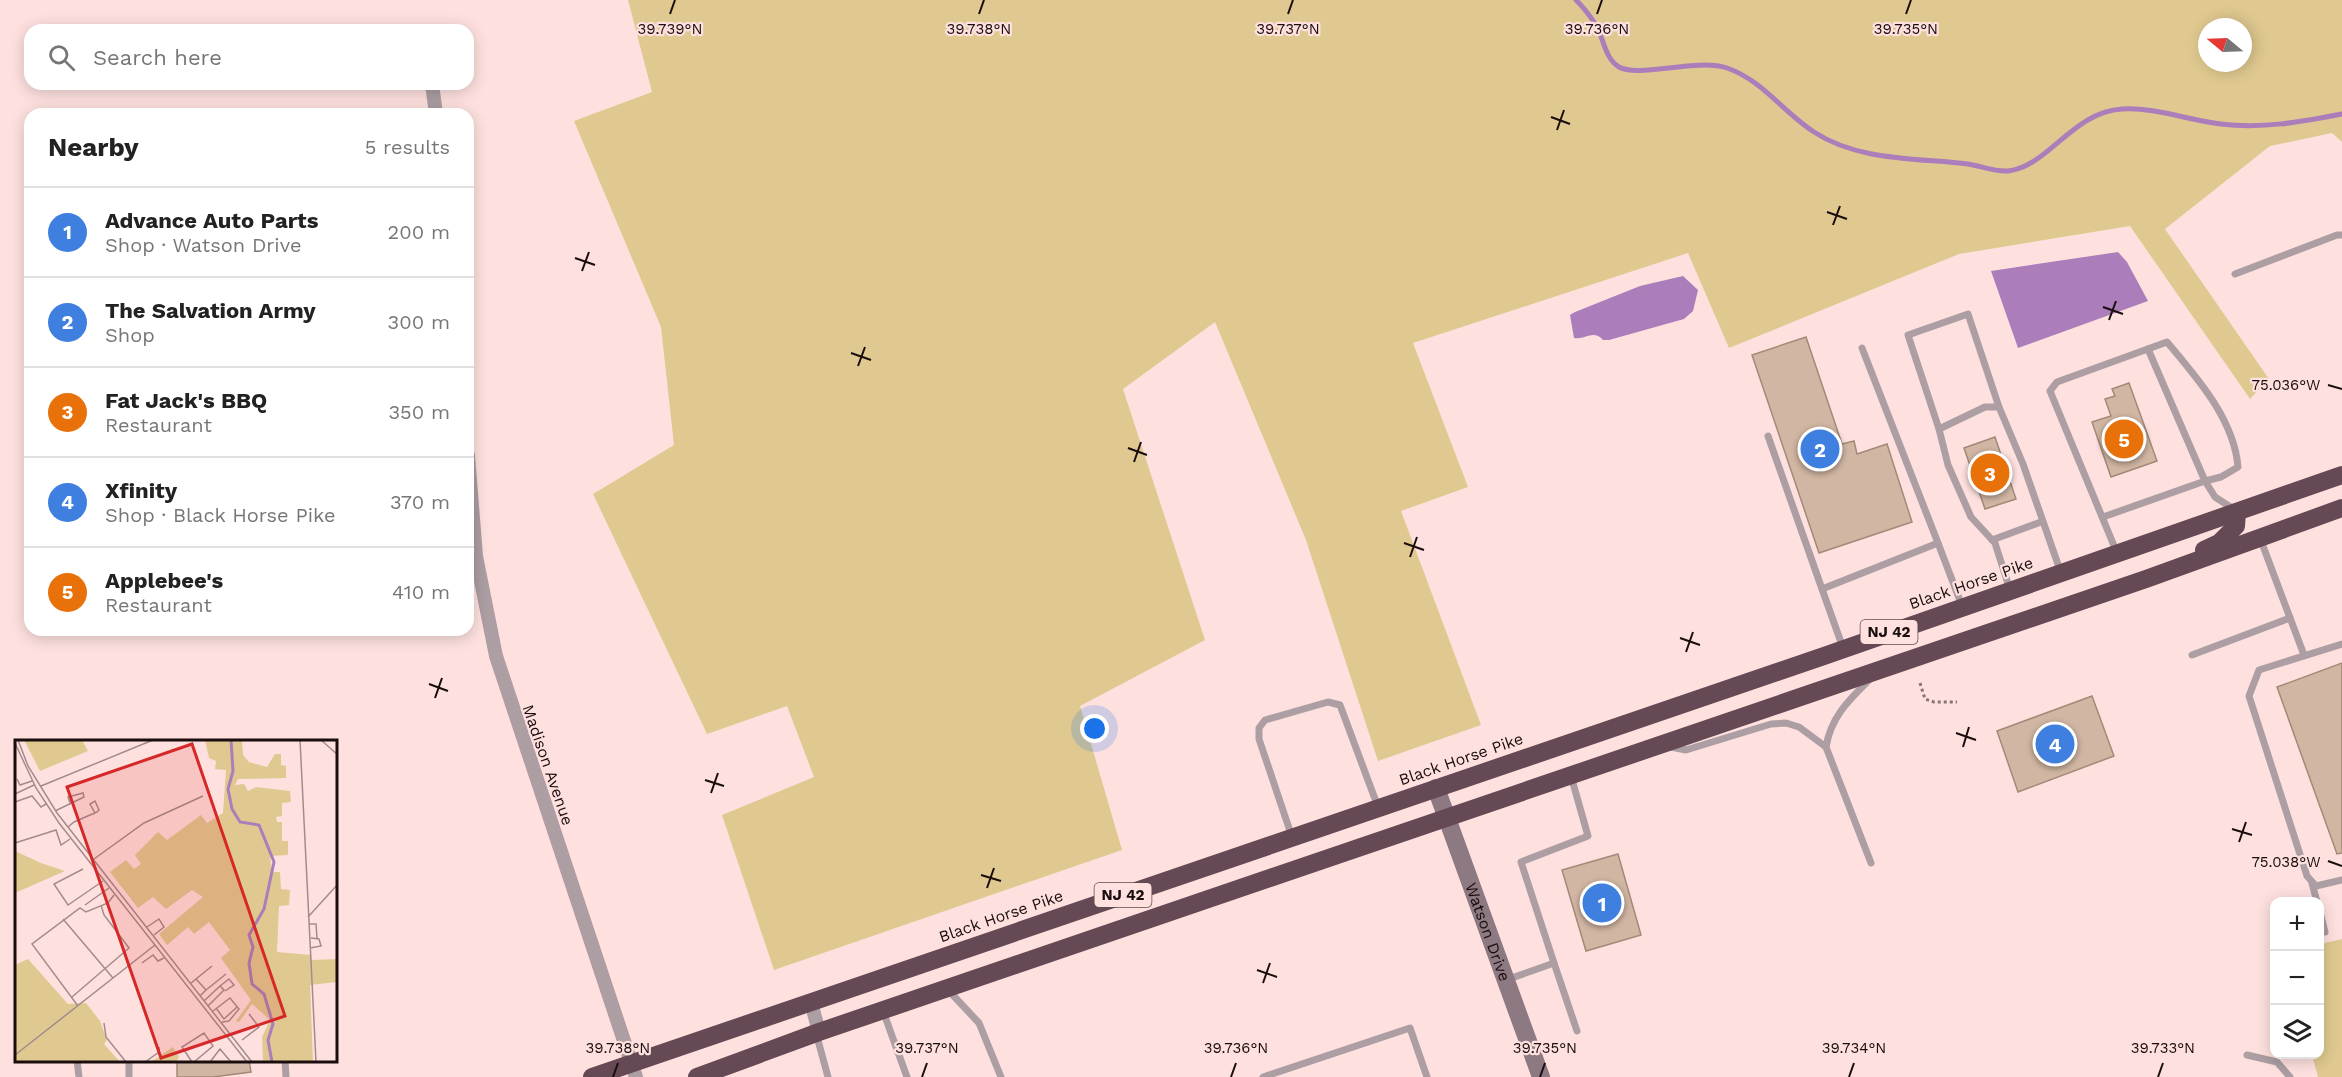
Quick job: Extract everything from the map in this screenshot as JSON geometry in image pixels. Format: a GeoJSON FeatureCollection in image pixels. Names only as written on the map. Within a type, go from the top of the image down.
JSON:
{"type":"FeatureCollection","features":[{"type":"Feature","properties":{"kind":"highway","name":"Black Horse Pike"},"geometry":{"type":"LineString","coordinates":[[592,1077],[633,1070],[811,1002],[2342,476]]}},
{"type":"Feature","properties":{"kind":"highway","name":"NJ 42"},"geometry":{"type":"LineString","coordinates":[[697,1077],[818,1033],[2146,579],[2342,508]]}},
{"type":"Feature","properties":{"kind":"highway"},"geometry":{"type":"LineString","coordinates":[[2146,579],[2219,543],[2236,526],[2237,512]]}},
{"type":"Feature","properties":{"kind":"street"},"geometry":{"type":"LineString","coordinates":[[433,90],[435,108]]}},
{"type":"Feature","properties":{"kind":"street","name":"Madison Avenue"},"geometry":{"type":"LineString","coordinates":[[474,531],[476,556],[496,656],[633,1070]]}},
{"type":"Feature","properties":{"kind":"street","name":"Watson Drive"},"geometry":{"type":"LineString","coordinates":[[1436,788],[1541,1077]]}},
{"type":"Feature","properties":{"kind":"street"},"geometry":{"type":"LineString","coordinates":[[811,1002],[818,1033]]}},
{"type":"Feature","properties":{"kind":"lane"},"geometry":{"type":"LineString","coordinates":[[2235,274],[2337,235],[2342,236]]}},
{"type":"Feature","properties":{"kind":"lane"},"geometry":{"type":"LineString","coordinates":[[2010,590],[1992,540],[1971,517],[1948,465],[1939,429],[1908,335],[1968,314],[1999,407],[2023,464],[2061,573]]}},
{"type":"Feature","properties":{"kind":"lane"},"geometry":{"type":"LineString","coordinates":[[2103,518],[2221,477],[2238,467],[2236,447],[2207,391],[2167,342],[2057,382],[2050,391],[2117,553]]}},
{"type":"Feature","properties":{"kind":"lane"},"geometry":{"type":"LineString","coordinates":[[1862,348],[1962,607]]}},
{"type":"Feature","properties":{"kind":"lane"},"geometry":{"type":"LineString","coordinates":[[2148,349],[2205,481],[2216,497],[2237,512]]}},
{"type":"Feature","properties":{"kind":"lane"},"geometry":{"type":"LineString","coordinates":[[1939,429],[1985,406],[1999,407]]}},
{"type":"Feature","properties":{"kind":"lane"},"geometry":{"type":"LineString","coordinates":[[1768,436],[1843,648]]}},
{"type":"Feature","properties":{"kind":"lane"},"geometry":{"type":"LineString","coordinates":[[1992,540],[2042,522]]}},
{"type":"Feature","properties":{"kind":"lane"},"geometry":{"type":"LineString","coordinates":[[2260,538],[2304,655]]}},
{"type":"Feature","properties":{"kind":"lane"},"geometry":{"type":"LineString","coordinates":[[1822,589],[1938,543]]}},
{"type":"Feature","properties":{"kind":"lane"},"geometry":{"type":"LineString","coordinates":[[2193,655],[2290,618]]}},
{"type":"Feature","properties":{"kind":"lane"},"geometry":{"type":"LineString","coordinates":[[2316,897],[2249,696],[2259,670],[2342,644]]}},
{"type":"Feature","properties":{"kind":"lane"},"geometry":{"type":"LineString","coordinates":[[1826,747],[1835,718],[1845,704],[1881,668]]}},
{"type":"Feature","properties":{"kind":"lane"},"geometry":{"type":"LineString","coordinates":[[1292,837],[1259,738],[1259,728],[1265,720],[1328,702],[1340,705],[1378,807]]}},
{"type":"Feature","properties":{"kind":"lane"},"geometry":{"type":"LineString","coordinates":[[1660,745],[1686,750],[1771,724],[1785,723],[1799,727],[1826,747],[1871,863]]}},
{"type":"Feature","properties":{"kind":"lane"},"geometry":{"type":"LineString","coordinates":[[1571,776],[1588,836],[1521,862],[1577,1031]]}},
{"type":"Feature","properties":{"kind":"lane"},"geometry":{"type":"LineString","coordinates":[[2312,883],[2321,886],[2342,880]]}},
{"type":"Feature","properties":{"kind":"lane"},"geometry":{"type":"LineString","coordinates":[[1506,980],[1554,963]]}},
{"type":"Feature","properties":{"kind":"lane"},"geometry":{"type":"LineString","coordinates":[[948,989],[979,1023],[1001,1077]]}},
{"type":"Feature","properties":{"kind":"lane"},"geometry":{"type":"LineString","coordinates":[[883,1011],[907,1077]]}},
{"type":"Feature","properties":{"kind":"lane"},"geometry":{"type":"LineString","coordinates":[[1263,1077],[1410,1028],[1427,1077]]}},
{"type":"Feature","properties":{"kind":"lane"},"geometry":{"type":"LineString","coordinates":[[818,1033],[830,1076]]}},
{"type":"Feature","properties":{"kind":"lane"},"geometry":{"type":"LineString","coordinates":[[2247,1055],[2277,1062],[2290,1077]]}},
{"type":"Feature","properties":{"kind":"lane"},"geometry":{"type":"LineString","coordinates":[[77,1062],[79,1077]]}},
{"type":"Feature","properties":{"kind":"lane"},"geometry":{"type":"LineString","coordinates":[[285,1062],[286,1077]]}},
{"type":"Feature","properties":{"kind":"path"},"geometry":{"type":"LineString","coordinates":[[1920,683],[1925,699],[1934,702],[1957,702]]}},
{"type":"Feature","properties":{"kind":"shaded area"},"geometry":{"type":"Polygon","coordinates":[[[628,0],[2342,0],[2342,142],[2332,133],[2270,146],[2165,229],[2269,379],[2250,399],[2130,226],[1959,254],[1729,348],[1688,253],[1413,343],[1468,487],[1401,511],[1481,725],[1378,761],[1306,540],[1215,322],[1123,389],[1205,640],[1080,706],[1122,850],[774,970],[722,815],[814,777],[787,706],[707,734],[593,494],[674,445],[661,327],[574,121],[652,92],[628,0]]]}},
{"type":"Feature","properties":{"kind":"shaded area"},"geometry":{"type":"Polygon","coordinates":[[[2118,252],[2127,262],[2148,301],[2018,348],[1991,271],[2118,252]]]}},
{"type":"Feature","properties":{"kind":"shaded area"},"geometry":{"type":"Polygon","coordinates":[[[1683,276],[1698,290],[1693,311],[1684,319],[1609,340],[1603,340],[1596,335],[1574,338],[1570,315],[1575,312],[1640,286],[1683,276]]]}},
{"type":"Feature","properties":{"kind":"shaded area"},"geometry":{"type":"Polygon","coordinates":[[[2342,939],[2342,1077],[2318,1077],[2313,1059],[2324,1059],[2324,943],[2342,939]]]}},
{"type":"Feature","properties":{"kind":"building"},"geometry":{"type":"Polygon","coordinates":[[[1806,337],[1842,444],[1854,441],[1857,454],[1887,444],[1912,522],[1819,553],[1752,355],[1806,337]]]}},
{"type":"Feature","properties":{"kind":"building"},"geometry":{"type":"Polygon","coordinates":[[[2129,383],[2157,461],[2111,477],[2092,422],[2111,416],[2105,399],[2115,396],[2112,389],[2129,383]]]}},
{"type":"Feature","properties":{"kind":"building"},"geometry":{"type":"Polygon","coordinates":[[[1995,437],[2016,499],[1985,509],[1964,448],[1995,437]]]}},
{"type":"Feature","properties":{"kind":"building"},"geometry":{"type":"Polygon","coordinates":[[[2342,663],[2342,853],[2337,854],[2277,687],[2342,663]]]}},
{"type":"Feature","properties":{"kind":"building"},"geometry":{"type":"Polygon","coordinates":[[[2092,696],[2114,756],[2018,792],[1997,731],[2092,696]]]}},
{"type":"Feature","properties":{"kind":"building"},"geometry":{"type":"Polygon","coordinates":[[[1618,854],[1641,935],[1586,951],[1562,870],[1618,854]]]}},
{"type":"Feature","properties":{"kind":"building"},"geometry":{"type":"Polygon","coordinates":[[[177,1062],[249,1062],[251,1072],[213,1077],[177,1077],[177,1062]]]}},
{"type":"Feature","properties":{"kind":"waterway"},"geometry":{"type":"LineString","coordinates":[[1576,0],[1593,21],[1608,55],[1619,67],[1628,70],[1700,65],[1727,68],[1740,73],[1762,88],[1814,132],[1849,148],[1888,157],[1968,164],[2008,171],[2036,160],[2089,119],[2104,112],[2122,109],[2146,110],[2209,122],[2251,126],[2282,124],[2342,114]]}},
{"type":"Feature","properties":{"kind":"place","name":"Applebee's"},"geometry":{"type":"Point","coordinates":[2124,439]}},
{"type":"Feature","properties":{"kind":"place","name":"The Salvation Army"},"geometry":{"type":"Point","coordinates":[1820,449]}},
{"type":"Feature","properties":{"kind":"place","name":"Fat Jack's BBQ"},"geometry":{"type":"Point","coordinates":[1990,473]}},
{"type":"Feature","properties":{"kind":"place","name":"Xfinity"},"geometry":{"type":"Point","coordinates":[2055,744]}},
{"type":"Feature","properties":{"kind":"place","name":"Advance Auto Parts"},"geometry":{"type":"Point","coordinates":[1602,903]}}]}
